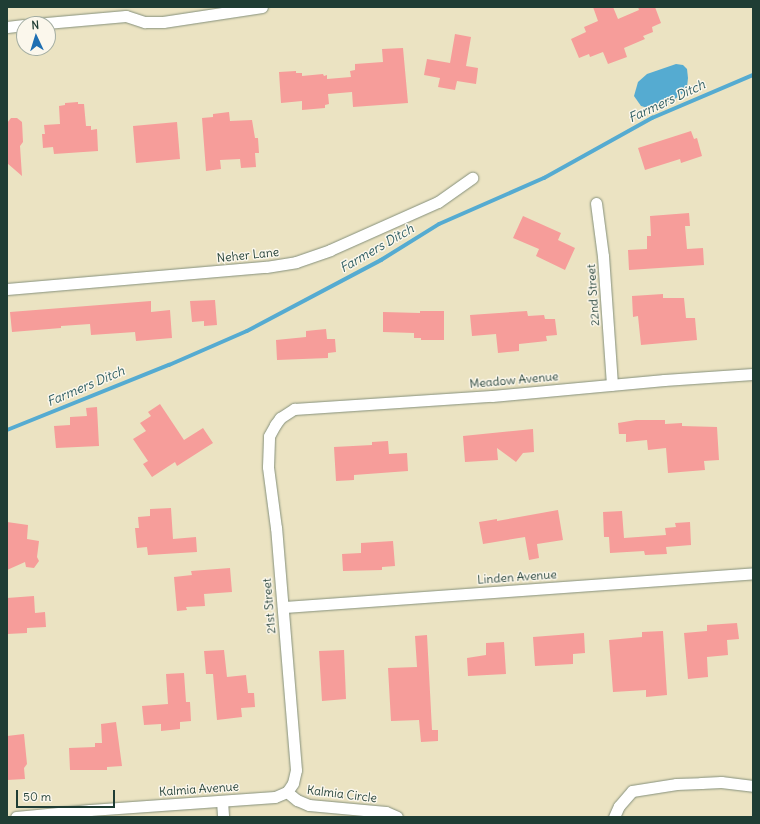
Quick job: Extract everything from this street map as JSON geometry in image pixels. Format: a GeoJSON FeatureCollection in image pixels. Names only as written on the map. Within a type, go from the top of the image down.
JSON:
{"type":"FeatureCollection","features":[{"type":"Feature","properties":{"kind":"street"},"geometry":{"type":"LineString","coordinates":[[56,22],[126,16],[145,22],[163,22],[262,7]]}},
{"type":"Feature","properties":{"kind":"street","name":"Neher Lane"},"geometry":{"type":"LineString","coordinates":[[7,289],[266,267],[296,262],[330,250],[438,202],[472,178]]}},
{"type":"Feature","properties":{"kind":"street","name":"22nd Street"},"geometry":{"type":"LineString","coordinates":[[596,203],[603,256],[612,385]]}},
{"type":"Feature","properties":{"kind":"street","name":"Meadow Avenue"},"geometry":{"type":"LineString","coordinates":[[280,418],[294,409],[311,407],[492,396],[753,374]]}},
{"type":"Feature","properties":{"kind":"street","name":"21st Street"},"geometry":{"type":"LineString","coordinates":[[280,418],[270,436],[268,467],[283,608],[296,770],[293,783],[287,792]]}},
{"type":"Feature","properties":{"kind":"street","name":"Linden Avenue"},"geometry":{"type":"LineString","coordinates":[[283,608],[753,573]]}},
{"type":"Feature","properties":{"kind":"street"},"geometry":{"type":"LineString","coordinates":[[614,817],[619,806],[626,796],[632,791],[676,784],[721,782],[753,786]]}},
{"type":"Feature","properties":{"kind":"street","name":"Kalmia Avenue"},"geometry":{"type":"LineString","coordinates":[[16,817],[90,810],[275,797],[287,792]]}},
{"type":"Feature","properties":{"kind":"street","name":"Kalmia Circle"},"geometry":{"type":"LineString","coordinates":[[287,792],[297,800],[309,805],[386,812],[397,817]]}},
{"type":"Feature","properties":{"kind":"street"},"geometry":{"type":"LineString","coordinates":[[222,801],[223,817]]}},
{"type":"Feature","properties":{"kind":"water"},"geometry":{"type":"Polygon","coordinates":[[[676,64],[683,65],[687,69],[687,87],[683,93],[675,99],[661,105],[648,108],[641,106],[634,96],[638,82],[647,74],[676,64]]]}},
{"type":"Feature","properties":{"kind":"building"},"geometry":{"type":"Polygon","coordinates":[[[593,7],[613,7],[618,19],[639,10],[638,7],[655,7],[661,23],[652,27],[653,32],[643,36],[645,39],[624,48],[627,57],[608,64],[603,52],[590,57],[589,54],[579,58],[571,39],[586,32],[584,27],[598,21],[593,7]]]}},
{"type":"Feature","properties":{"kind":"building"},"geometry":{"type":"Polygon","coordinates":[[[455,34],[471,37],[466,66],[478,68],[476,84],[457,81],[455,90],[438,87],[440,78],[424,75],[427,59],[450,63],[455,34]]]}},
{"type":"Feature","properties":{"kind":"building"},"geometry":{"type":"Polygon","coordinates":[[[403,48],[408,103],[353,107],[352,92],[328,94],[329,104],[325,105],[325,108],[302,110],[302,101],[281,103],[279,72],[296,71],[296,73],[302,73],[302,76],[323,74],[324,76],[327,75],[327,79],[351,77],[350,71],[355,70],[355,64],[383,62],[382,49],[403,48]]]}},
{"type":"Feature","properties":{"kind":"building"},"geometry":{"type":"Polygon","coordinates":[[[78,102],[78,104],[84,104],[86,126],[91,126],[91,130],[97,129],[98,151],[54,154],[53,147],[43,148],[42,134],[45,134],[44,125],[60,124],[59,106],[65,105],[65,103],[78,102]]]}},
{"type":"Feature","properties":{"kind":"building"},"geometry":{"type":"Polygon","coordinates":[[[229,112],[230,121],[252,120],[255,138],[258,138],[259,153],[255,153],[256,167],[241,168],[240,159],[220,160],[221,169],[206,171],[202,118],[213,117],[213,114],[229,112]]]}},
{"type":"Feature","properties":{"kind":"building"},"geometry":{"type":"Polygon","coordinates":[[[11,118],[17,118],[22,122],[23,142],[20,146],[22,176],[7,163],[7,123],[11,118]]]}},
{"type":"Feature","properties":{"kind":"building"},"geometry":{"type":"Polygon","coordinates":[[[177,122],[180,159],[136,163],[133,126],[177,122]]]}},
{"type":"Feature","properties":{"kind":"building"},"geometry":{"type":"Polygon","coordinates":[[[691,131],[694,139],[697,138],[702,156],[681,163],[680,159],[645,170],[638,148],[691,131]]]}},
{"type":"Feature","properties":{"kind":"building"},"geometry":{"type":"Polygon","coordinates":[[[689,213],[690,226],[685,226],[687,249],[703,248],[704,265],[629,270],[628,250],[647,249],[647,236],[651,236],[650,216],[689,213]]]}},
{"type":"Feature","properties":{"kind":"building"},"geometry":{"type":"Polygon","coordinates":[[[523,216],[561,233],[558,240],[575,248],[565,270],[536,256],[539,249],[513,238],[523,216]]]}},
{"type":"Feature","properties":{"kind":"building"},"geometry":{"type":"Polygon","coordinates":[[[663,294],[663,298],[684,298],[686,318],[695,318],[697,340],[641,345],[638,316],[633,317],[632,296],[663,294]]]}},
{"type":"Feature","properties":{"kind":"building"},"geometry":{"type":"Polygon","coordinates":[[[215,300],[217,325],[204,326],[204,321],[192,322],[190,301],[215,300]]]}},
{"type":"Feature","properties":{"kind":"building"},"geometry":{"type":"Polygon","coordinates":[[[151,301],[151,312],[170,310],[172,338],[136,341],[135,332],[91,335],[90,324],[12,332],[10,312],[151,301]]]}},
{"type":"Feature","properties":{"kind":"building"},"geometry":{"type":"Polygon","coordinates":[[[420,311],[444,311],[444,340],[421,340],[421,338],[414,338],[414,333],[383,332],[383,312],[420,313],[420,311]]]}},
{"type":"Feature","properties":{"kind":"building"},"geometry":{"type":"Polygon","coordinates":[[[527,311],[528,316],[544,315],[545,319],[555,319],[557,335],[546,336],[547,341],[519,344],[519,351],[498,353],[496,334],[472,336],[470,315],[527,311]]]}},
{"type":"Feature","properties":{"kind":"building"},"geometry":{"type":"Polygon","coordinates":[[[326,329],[327,339],[335,339],[336,352],[328,353],[328,358],[277,360],[276,340],[306,337],[306,331],[326,329]]]}},
{"type":"Feature","properties":{"kind":"building"},"geometry":{"type":"Polygon","coordinates":[[[160,404],[184,440],[203,428],[213,443],[177,466],[175,462],[152,477],[143,464],[148,461],[133,439],[146,431],[140,423],[151,416],[148,412],[160,404]]]}},
{"type":"Feature","properties":{"kind":"building"},"geometry":{"type":"Polygon","coordinates":[[[97,407],[99,446],[56,448],[54,426],[70,425],[70,417],[87,416],[86,408],[97,407]]]}},
{"type":"Feature","properties":{"kind":"building"},"geometry":{"type":"Polygon","coordinates":[[[636,420],[665,420],[665,424],[682,423],[682,426],[717,427],[719,460],[704,461],[705,470],[668,473],[666,448],[648,450],[647,440],[626,442],[626,434],[619,434],[618,423],[636,420]]]}},
{"type":"Feature","properties":{"kind":"building"},"geometry":{"type":"Polygon","coordinates":[[[533,429],[534,452],[523,453],[516,462],[497,448],[498,460],[465,462],[463,436],[533,429]]]}},
{"type":"Feature","properties":{"kind":"building"},"geometry":{"type":"Polygon","coordinates":[[[388,441],[389,454],[407,453],[408,471],[354,475],[354,480],[336,481],[334,447],[372,445],[372,442],[388,441]]]}},
{"type":"Feature","properties":{"kind":"building"},"geometry":{"type":"Polygon","coordinates":[[[171,508],[173,539],[196,537],[197,552],[148,555],[147,547],[137,548],[135,528],[139,528],[138,517],[150,516],[150,509],[171,508]]]}},
{"type":"Feature","properties":{"kind":"building"},"geometry":{"type":"Polygon","coordinates":[[[558,510],[563,540],[537,544],[539,558],[529,560],[525,537],[483,544],[479,522],[497,519],[497,521],[558,510]]]}},
{"type":"Feature","properties":{"kind":"building"},"geometry":{"type":"Polygon","coordinates":[[[622,511],[624,538],[666,535],[665,528],[676,527],[675,523],[690,522],[691,545],[666,547],[667,554],[645,555],[644,551],[610,553],[609,537],[604,537],[603,512],[622,511]]]}},
{"type":"Feature","properties":{"kind":"building"},"geometry":{"type":"Polygon","coordinates":[[[7,522],[28,525],[27,539],[39,541],[37,557],[39,561],[34,568],[26,567],[25,562],[7,570],[7,522]]]}},
{"type":"Feature","properties":{"kind":"building"},"geometry":{"type":"Polygon","coordinates":[[[393,541],[395,566],[382,567],[382,570],[343,571],[342,554],[361,553],[361,543],[393,541]]]}},
{"type":"Feature","properties":{"kind":"building"},"geometry":{"type":"Polygon","coordinates":[[[230,568],[232,592],[204,594],[205,606],[186,607],[187,610],[177,611],[174,577],[192,575],[191,571],[230,568]]]}},
{"type":"Feature","properties":{"kind":"building"},"geometry":{"type":"Polygon","coordinates":[[[34,596],[35,613],[45,612],[46,627],[27,628],[27,633],[7,634],[7,598],[34,596]]]}},
{"type":"Feature","properties":{"kind":"building"},"geometry":{"type":"Polygon","coordinates":[[[737,623],[739,639],[727,640],[728,655],[707,657],[708,677],[688,679],[684,633],[707,631],[707,625],[737,623]]]}},
{"type":"Feature","properties":{"kind":"building"},"geometry":{"type":"Polygon","coordinates":[[[663,631],[667,695],[646,697],[646,690],[613,692],[609,640],[642,637],[642,632],[663,631]]]}},
{"type":"Feature","properties":{"kind":"building"},"geometry":{"type":"Polygon","coordinates":[[[584,633],[585,653],[573,654],[573,664],[535,666],[533,637],[584,633]]]}},
{"type":"Feature","properties":{"kind":"building"},"geometry":{"type":"Polygon","coordinates":[[[427,635],[432,730],[438,730],[438,741],[421,742],[419,720],[391,721],[388,668],[417,667],[415,636],[427,635]]]}},
{"type":"Feature","properties":{"kind":"building"},"geometry":{"type":"Polygon","coordinates":[[[504,642],[506,674],[468,676],[467,658],[486,655],[486,643],[504,642]]]}},
{"type":"Feature","properties":{"kind":"building"},"geometry":{"type":"Polygon","coordinates":[[[224,650],[227,677],[246,675],[248,693],[254,693],[255,707],[241,708],[242,717],[217,720],[213,674],[206,674],[204,651],[224,650]]]}},
{"type":"Feature","properties":{"kind":"building"},"geometry":{"type":"Polygon","coordinates":[[[344,650],[346,699],[322,701],[319,651],[344,650]]]}},
{"type":"Feature","properties":{"kind":"building"},"geometry":{"type":"Polygon","coordinates":[[[184,673],[186,702],[190,702],[191,721],[180,722],[180,729],[161,731],[161,724],[144,725],[142,706],[168,704],[166,674],[184,673]]]}},
{"type":"Feature","properties":{"kind":"building"},"geometry":{"type":"Polygon","coordinates":[[[116,722],[122,766],[107,767],[107,770],[70,770],[69,748],[95,747],[95,743],[102,743],[101,724],[116,722]]]}},
{"type":"Feature","properties":{"kind":"building"},"geometry":{"type":"Polygon","coordinates":[[[24,734],[27,764],[24,768],[25,779],[7,780],[7,736],[24,734]]]}},
{"type":"Feature","properties":{"kind":"waterway","name":"Farmers Ditch"},"geometry":{"type":"LineString","coordinates":[[7,430],[169,365],[247,331],[381,260],[439,224],[544,178],[652,118],[753,75]]}}]}
